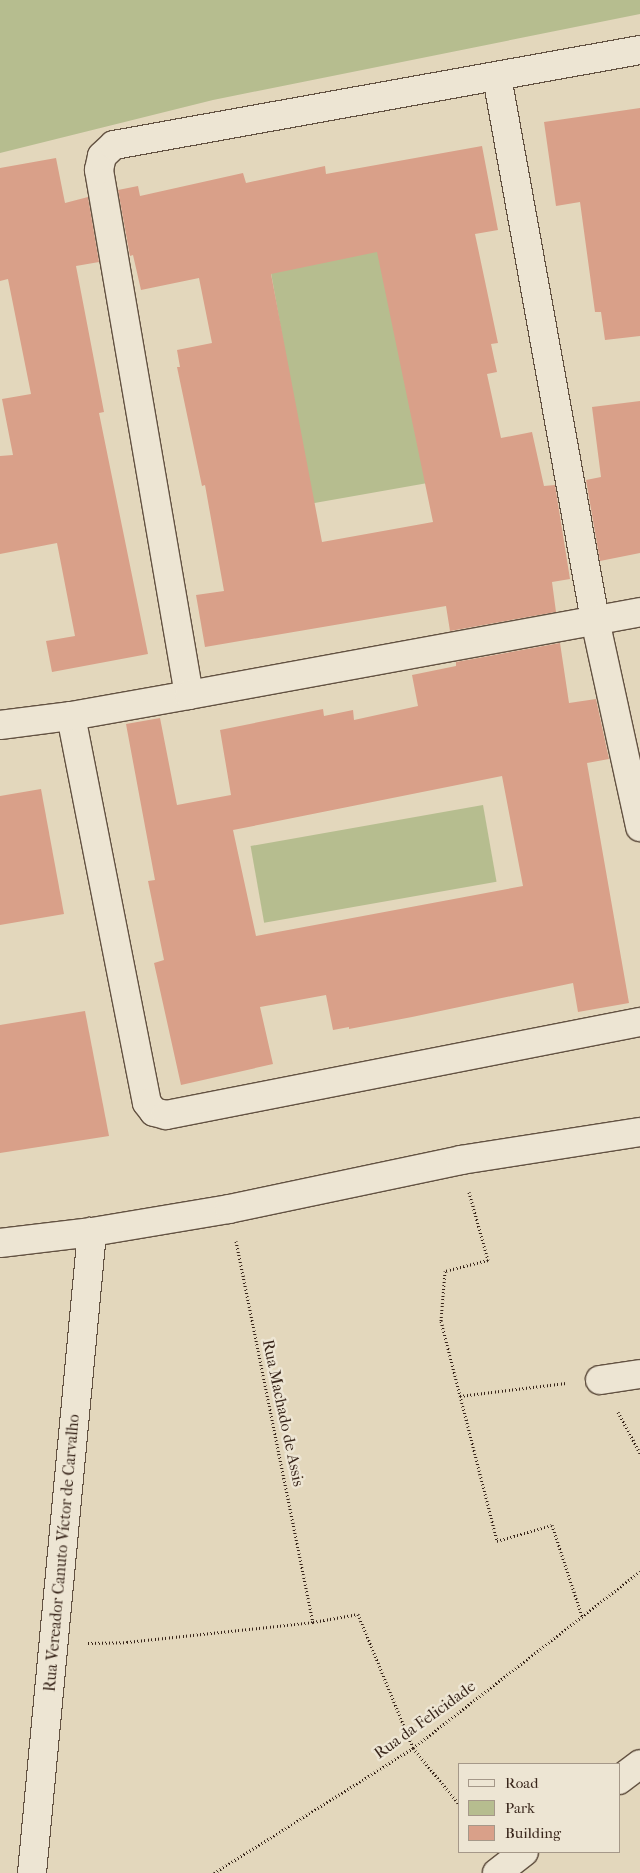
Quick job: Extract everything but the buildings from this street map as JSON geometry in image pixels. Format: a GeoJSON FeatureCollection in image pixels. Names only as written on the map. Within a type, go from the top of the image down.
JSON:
{"type":"FeatureCollection","features":[{"type":"Feature","properties":{"kind":"street"},"geometry":{"type":"LineString","coordinates":[[189,695],[100,170],[102,156],[114,145],[640,50]]}},
{"type":"Feature","properties":{"kind":"street"},"geometry":{"type":"LineString","coordinates":[[497,77],[595,620],[640,826]]}},
{"type":"Feature","properties":{"kind":"street"},"geometry":{"type":"LineString","coordinates":[[0,725],[71,716],[640,612]]}},
{"type":"Feature","properties":{"kind":"street"},"geometry":{"type":"LineString","coordinates":[[71,716],[147,1103],[154,1112],[166,1115],[640,1022]]}},
{"type":"Feature","properties":{"kind":"street"},"geometry":{"type":"LineString","coordinates":[[0,1243],[92,1232],[229,1209],[460,1160],[640,1132]]}},
{"type":"Feature","properties":{"kind":"street","name":"Rua Vereador Canuto Víctor de Carvalho"},"geometry":{"type":"LineString","coordinates":[[32,1873],[92,1232]]}},
{"type":"Feature","properties":{"kind":"street"},"geometry":{"type":"LineString","coordinates":[[600,1380],[640,1374]]}},
{"type":"Feature","properties":{"kind":"street"},"geometry":{"type":"LineString","coordinates":[[620,1779],[640,1764]]}},
{"type":"Feature","properties":{"kind":"street"},"geometry":{"type":"LineString","coordinates":[[496,1873],[523,1853]]}},
{"type":"Feature","properties":{"kind":"path"},"geometry":{"type":"LineString","coordinates":[[460,1160],[488,1260],[445,1271],[441,1321],[497,1541],[552,1526],[582,1616]]}},
{"type":"Feature","properties":{"kind":"path","name":"Rua Machado de Assis"},"geometry":{"type":"LineString","coordinates":[[229,1209],[313,1622]]}},
{"type":"Feature","properties":{"kind":"path"},"geometry":{"type":"LineString","coordinates":[[460,1396],[600,1380],[640,1453]]}},
{"type":"Feature","properties":{"kind":"path","name":"Rua da Felicidade"},"geometry":{"type":"LineString","coordinates":[[214,1873],[413,1748],[640,1571]]}},
{"type":"Feature","properties":{"kind":"path"},"geometry":{"type":"LineString","coordinates":[[53,1644],[127,1642],[313,1622],[358,1614],[413,1748],[458,1803]]}},
{"type":"Feature","properties":{"kind":"green space"},"geometry":{"type":"Polygon","coordinates":[[[0,0],[640,0],[640,14],[213,100],[0,153],[0,0]]]}},
{"type":"Feature","properties":{"kind":"green space"},"geometry":{"type":"Polygon","coordinates":[[[390,245],[432,482],[312,504],[270,266],[390,245]]]}},
{"type":"Feature","properties":{"kind":"green space"},"geometry":{"type":"Polygon","coordinates":[[[483,805],[497,882],[264,923],[251,846],[483,805]]]}}]}
